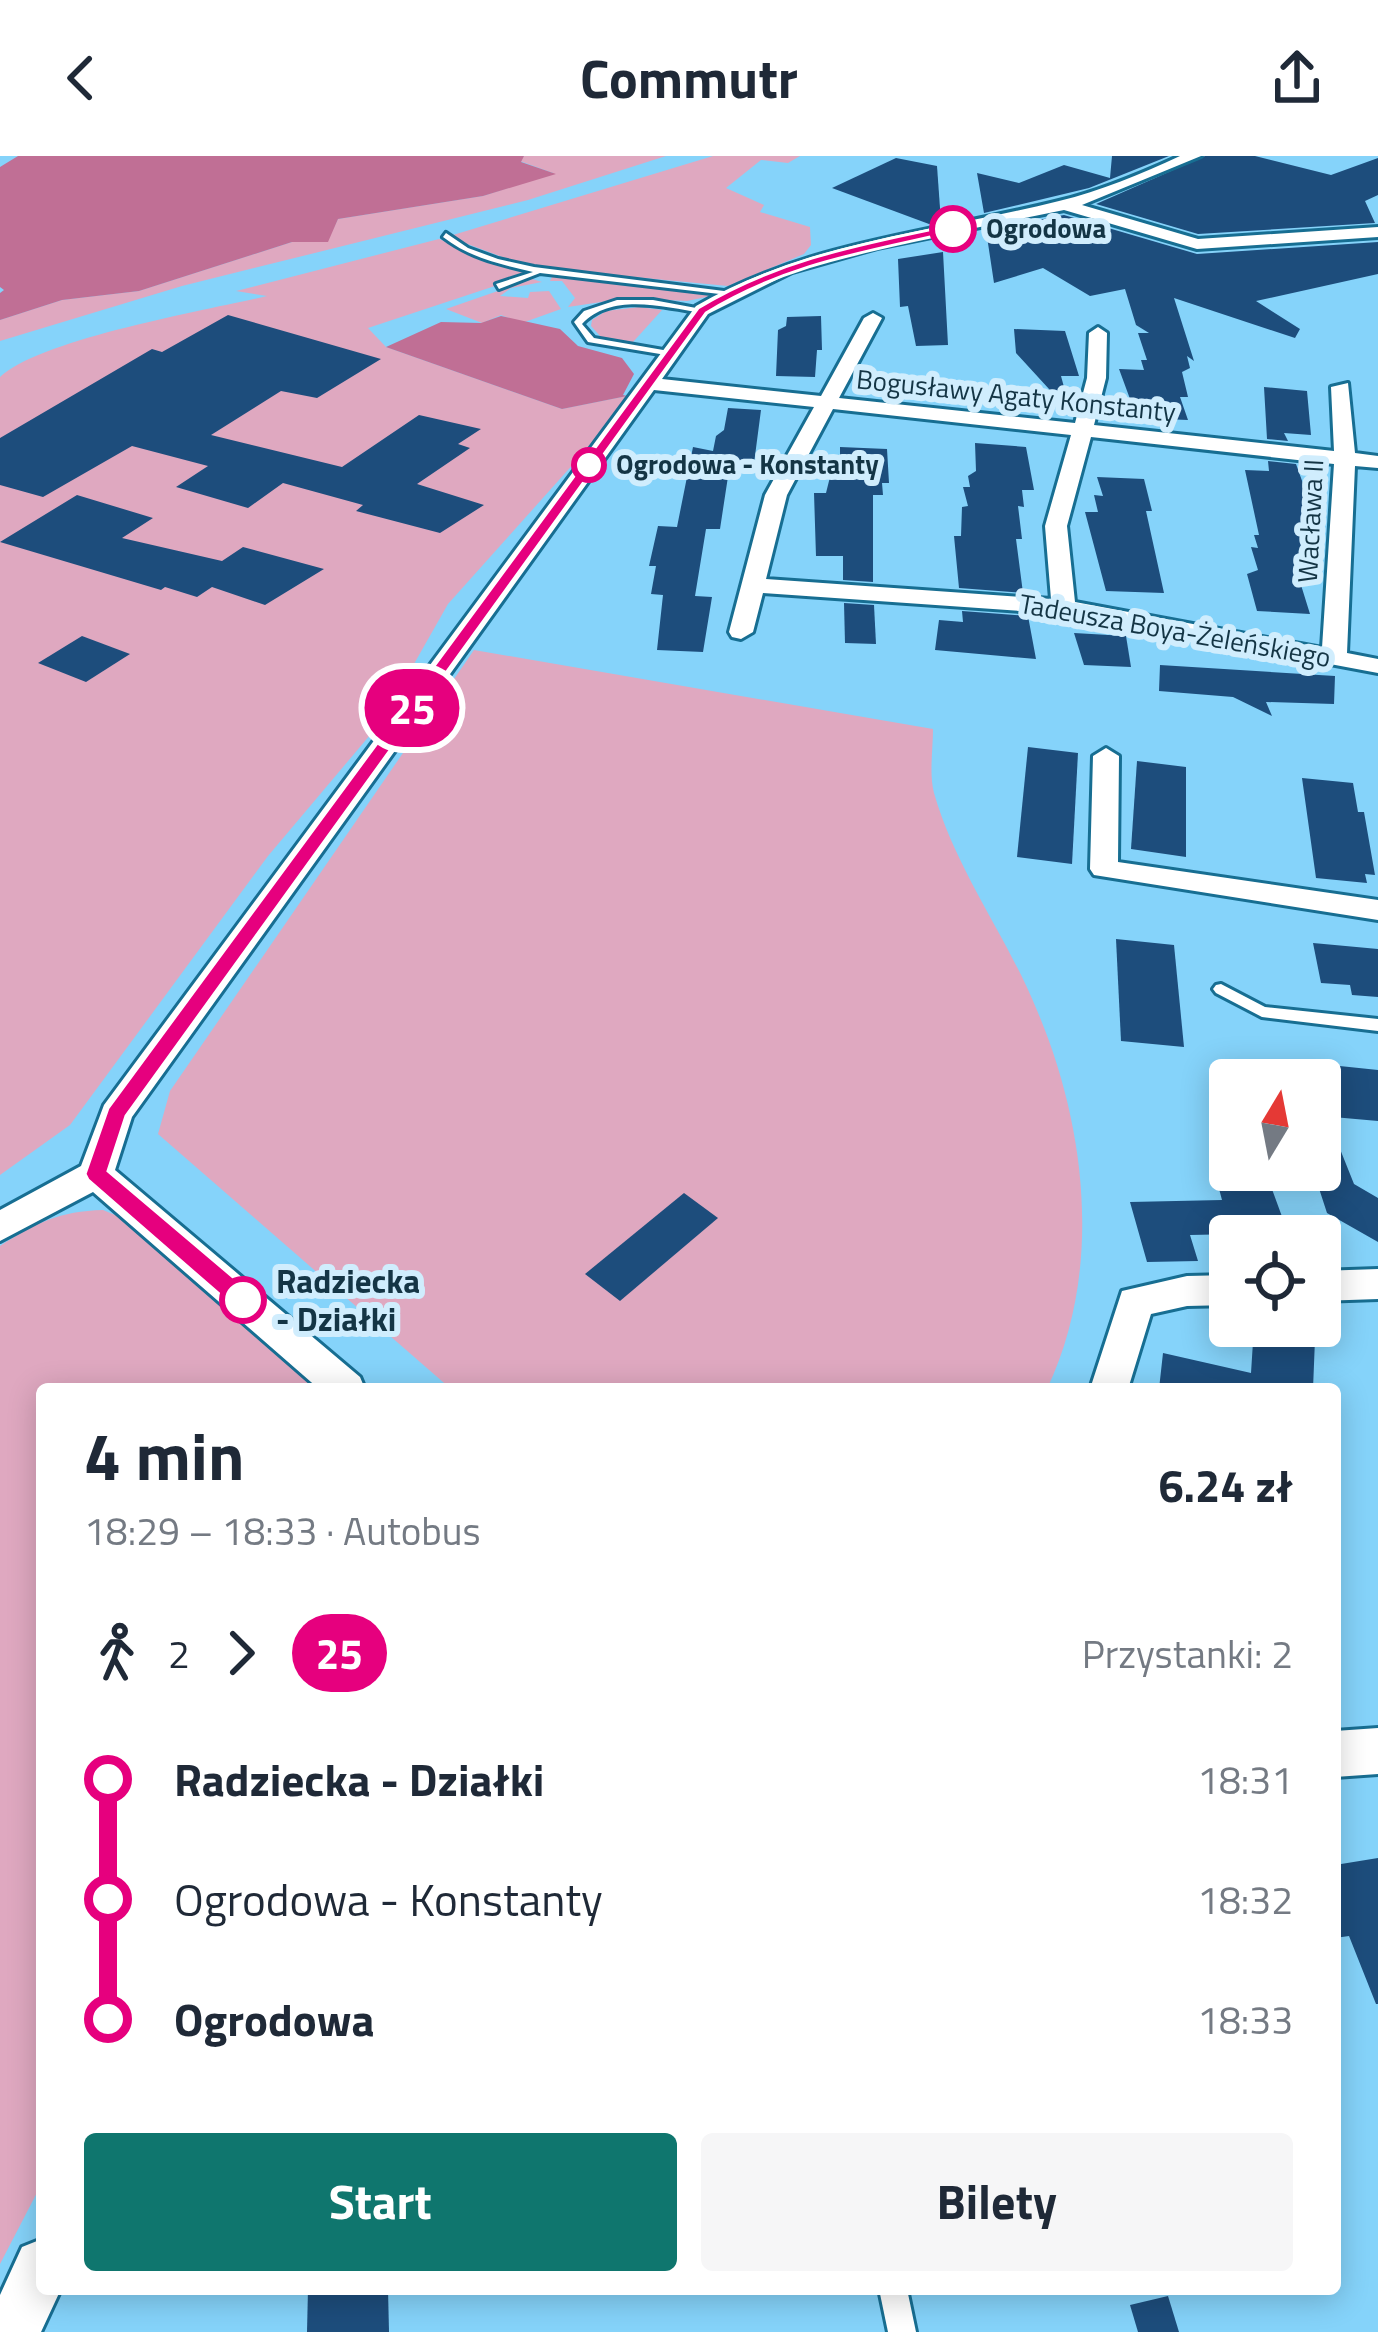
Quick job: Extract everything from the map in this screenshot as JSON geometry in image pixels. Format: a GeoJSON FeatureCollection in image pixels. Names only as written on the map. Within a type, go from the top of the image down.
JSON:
{"type":"FeatureCollection","features":[{"type":"Feature","properties":{"kind":"street"},"geometry":{"type":"LineString","coordinates":[[0,1227],[96,1174],[116,1114],[702,310],[728,292],[812,258],[1065,205],[1131,184],[1193,156]]}},
{"type":"Feature","properties":{"kind":"street"},"geometry":{"type":"LineString","coordinates":[[1065,205],[1196,244],[1378,232]]}},
{"type":"Feature","properties":{"kind":"street"},"geometry":{"type":"LineString","coordinates":[[741,632],[776,496],[873,318]]}},
{"type":"Feature","properties":{"kind":"street"},"geometry":{"type":"LineString","coordinates":[[1064,607],[1055,545],[1058,516],[1101,361],[1098,332]]}},
{"type":"Feature","properties":{"kind":"street","name":"Bogusławy Agaty Konstanty"},"geometry":{"type":"LineString","coordinates":[[648,383],[1378,462]]}},
{"type":"Feature","properties":{"kind":"street","name":"Wacława II"},"geometry":{"type":"LineString","coordinates":[[1334,658],[1345,459],[1341,388]]}},
{"type":"Feature","properties":{"kind":"street","name":"Tadeusza Boya-Żeleńskiego"},"geometry":{"type":"LineString","coordinates":[[755,585],[1064,607],[1378,666]]}},
{"type":"Feature","properties":{"kind":"street"},"geometry":{"type":"LineString","coordinates":[[1106,756],[1104,869],[1378,910]]}},
{"type":"Feature","properties":{"kind":"street"},"geometry":{"type":"LineString","coordinates":[[96,1174],[339,1383]]}},
{"type":"Feature","properties":{"kind":"street"},"geometry":{"type":"LineString","coordinates":[[1341,1285],[1378,1284]]}},
{"type":"Feature","properties":{"kind":"street"},"geometry":{"type":"LineString","coordinates":[[1111,1383],[1126,1348],[1135,1302],[1209,1290]]}},
{"type":"Feature","properties":{"kind":"street"},"geometry":{"type":"LineString","coordinates":[[1341,1754],[1378,1751]]}},
{"type":"Feature","properties":{"kind":"street"},"geometry":{"type":"LineString","coordinates":[[12,2332],[36,2280]]}},
{"type":"Feature","properties":{"kind":"lane"},"geometry":{"type":"LineString","coordinates":[[446,235],[470,250],[540,272],[728,292]]}},
{"type":"Feature","properties":{"kind":"lane"},"geometry":{"type":"LineString","coordinates":[[499,286],[540,272]]}},
{"type":"Feature","properties":{"kind":"lane"},"geometry":{"type":"LineString","coordinates":[[669,354],[591,340],[577,324],[597,308],[619,304],[702,310]]}},
{"type":"Feature","properties":{"kind":"lane"},"geometry":{"type":"LineString","coordinates":[[1221,988],[1262,1012],[1378,1025]]}},
{"type":"Feature","properties":{"kind":"lane"},"geometry":{"type":"LineString","coordinates":[[894,2295],[902,2332]]}},
{"type":"Feature","properties":{"kind":"shaded area"},"geometry":{"type":"Polygon","coordinates":[[[18,156],[524,156],[521,162],[556,174],[483,196],[338,219],[328,242],[292,242],[139,291],[62,300],[0,320],[4,290],[0,287],[0,167],[18,156]]]}},
{"type":"Feature","properties":{"kind":"shaded area"},"geometry":{"type":"Polygon","coordinates":[[[524,156],[666,156],[528,200],[182,286],[0,341],[0,320],[62,300],[139,291],[292,242],[327,241],[338,219],[483,196],[553,173],[520,161],[524,156]]]}},
{"type":"Feature","properties":{"kind":"shaded area"},"geometry":{"type":"Polygon","coordinates":[[[713,156],[800,156],[788,163],[761,160],[726,188],[764,205],[760,212],[810,227],[811,245],[804,254],[728,286],[529,267],[454,239],[453,235],[713,156]]]}},
{"type":"Feature","properties":{"kind":"shaded area"},"geometry":{"type":"Polygon","coordinates":[[[439,239],[531,274],[368,328],[386,347],[562,409],[627,396],[593,442],[448,604],[381,722],[268,856],[70,1125],[0,1175],[0,377],[20,363],[86,338],[267,296],[236,291],[439,239]]]}},
{"type":"Feature","properties":{"kind":"shaded area"},"geometry":{"type":"Polygon","coordinates":[[[553,275],[716,295],[687,301],[628,298],[568,307],[575,298],[562,281],[550,281],[553,275]]]}},
{"type":"Feature","properties":{"kind":"shaded area"},"geometry":{"type":"Polygon","coordinates":[[[532,279],[542,282],[511,288],[500,296],[528,298],[530,292],[549,291],[561,309],[522,323],[501,315],[482,323],[446,309],[532,279]]]}},
{"type":"Feature","properties":{"kind":"shaded area"},"geometry":{"type":"Polygon","coordinates":[[[662,310],[633,342],[601,337],[591,326],[606,311],[662,310]]]}},
{"type":"Feature","properties":{"kind":"shaded area"},"geometry":{"type":"Polygon","coordinates":[[[501,316],[560,329],[578,346],[622,358],[634,374],[623,395],[627,396],[562,409],[386,347],[441,322],[481,323],[501,316]]]}},
{"type":"Feature","properties":{"kind":"shaded area"},"geometry":{"type":"Polygon","coordinates":[[[474,650],[933,729],[931,770],[943,821],[1036,1008],[1067,1101],[1082,1199],[1082,1248],[1065,1344],[1049,1383],[444,1383],[158,1134],[170,1091],[474,650]]]}},
{"type":"Feature","properties":{"kind":"shaded area"},"geometry":{"type":"Polygon","coordinates":[[[103,1210],[127,1220],[314,1383],[36,1383],[36,2195],[0,2264],[0,1246],[48,1220],[103,1210]]]}},
{"type":"Feature","properties":{"kind":"building"},"geometry":{"type":"Polygon","coordinates":[[[1112,156],[1169,156],[1089,188],[984,213],[977,173],[1019,183],[1064,165],[1110,178],[1112,156]]]}},
{"type":"Feature","properties":{"kind":"building"},"geometry":{"type":"Polygon","coordinates":[[[1205,156],[1255,156],[1331,175],[1378,158],[1378,195],[1365,201],[1375,223],[1198,234],[1096,204],[1205,156]]]}},
{"type":"Feature","properties":{"kind":"building"},"geometry":{"type":"Polygon","coordinates":[[[896,158],[937,166],[941,222],[929,224],[832,188],[896,158]]]}},
{"type":"Feature","properties":{"kind":"building"},"geometry":{"type":"Polygon","coordinates":[[[1064,215],[1197,254],[1378,242],[1378,274],[1256,301],[1300,329],[1295,338],[1174,298],[1194,361],[1187,356],[1190,368],[1182,372],[1188,397],[1180,397],[1188,420],[1137,418],[1119,369],[1144,370],[1141,360],[1147,360],[1138,333],[1149,333],[1136,325],[1125,289],[1090,296],[1043,268],[994,283],[986,230],[1064,215]]]}},
{"type":"Feature","properties":{"kind":"building"},"geometry":{"type":"Polygon","coordinates":[[[943,252],[948,345],[916,346],[908,306],[900,307],[898,259],[943,252]]]}},
{"type":"Feature","properties":{"kind":"building"},"geometry":{"type":"Polygon","coordinates":[[[228,315],[381,359],[317,398],[281,391],[211,435],[342,467],[419,415],[481,429],[458,444],[470,448],[417,484],[484,505],[440,533],[356,511],[363,505],[283,483],[248,508],[176,487],[208,466],[132,446],[43,497],[0,485],[0,438],[152,349],[162,352],[228,315]]]}},
{"type":"Feature","properties":{"kind":"building"},"geometry":{"type":"Polygon","coordinates":[[[821,316],[822,350],[817,350],[815,377],[776,376],[778,330],[786,326],[787,317],[821,316]]]}},
{"type":"Feature","properties":{"kind":"building"},"geometry":{"type":"Polygon","coordinates":[[[1014,329],[1065,331],[1079,376],[1061,376],[1071,413],[1016,353],[1014,329]]]}},
{"type":"Feature","properties":{"kind":"building"},"geometry":{"type":"Polygon","coordinates":[[[1264,387],[1307,391],[1311,435],[1284,433],[1288,441],[1267,439],[1264,387]]]}},
{"type":"Feature","properties":{"kind":"building"},"geometry":{"type":"Polygon","coordinates":[[[728,408],[761,410],[753,471],[729,470],[720,529],[706,529],[695,596],[712,597],[703,652],[657,650],[663,595],[651,594],[656,566],[649,566],[658,526],[677,527],[693,447],[713,451],[728,408]]]}},
{"type":"Feature","properties":{"kind":"building"},"geometry":{"type":"Polygon","coordinates":[[[975,443],[1026,447],[1034,490],[1022,490],[1024,507],[1018,506],[1022,539],[1016,539],[1023,593],[959,588],[954,536],[961,536],[962,507],[968,506],[963,487],[970,487],[968,476],[976,471],[975,443]]]}},
{"type":"Feature","properties":{"kind":"building"},"geometry":{"type":"Polygon","coordinates":[[[840,447],[887,449],[889,483],[882,483],[883,495],[873,495],[873,582],[843,580],[843,556],[816,556],[814,493],[826,493],[833,465],[840,465],[840,447]]]}},
{"type":"Feature","properties":{"kind":"building"},"geometry":{"type":"Polygon","coordinates":[[[1268,461],[1296,464],[1324,542],[1322,572],[1302,572],[1310,614],[1257,611],[1247,574],[1258,570],[1251,547],[1258,548],[1254,535],[1259,535],[1245,470],[1269,471],[1268,461]]]}},
{"type":"Feature","properties":{"kind":"building"},"geometry":{"type":"Polygon","coordinates":[[[1097,477],[1144,479],[1164,593],[1106,591],[1085,512],[1098,512],[1094,495],[1103,496],[1097,477]]]}},
{"type":"Feature","properties":{"kind":"building"},"geometry":{"type":"Polygon","coordinates":[[[77,495],[153,518],[122,538],[222,561],[243,547],[324,569],[265,605],[212,587],[197,597],[165,587],[161,590],[0,542],[77,495]]]}},
{"type":"Feature","properties":{"kind":"building"},"geometry":{"type":"Polygon","coordinates":[[[844,603],[874,605],[876,644],[845,643],[844,603]]]}},
{"type":"Feature","properties":{"kind":"building"},"geometry":{"type":"Polygon","coordinates":[[[962,611],[1028,616],[1036,659],[935,650],[939,620],[963,622],[962,611]]]}},
{"type":"Feature","properties":{"kind":"building"},"geometry":{"type":"Polygon","coordinates":[[[1074,633],[1126,636],[1131,667],[1084,665],[1074,633]]]}},
{"type":"Feature","properties":{"kind":"building"},"geometry":{"type":"Polygon","coordinates":[[[82,636],[130,654],[86,682],[38,663],[82,636]]]}},
{"type":"Feature","properties":{"kind":"building"},"geometry":{"type":"Polygon","coordinates":[[[1160,665],[1335,676],[1334,704],[1266,702],[1272,716],[1233,697],[1159,691],[1160,665]]]}},
{"type":"Feature","properties":{"kind":"building"},"geometry":{"type":"Polygon","coordinates":[[[1028,747],[1078,753],[1072,864],[1017,857],[1028,747]]]}},
{"type":"Feature","properties":{"kind":"building"},"geometry":{"type":"Polygon","coordinates":[[[1137,761],[1186,767],[1186,857],[1131,849],[1137,761]]]}},
{"type":"Feature","properties":{"kind":"building"},"geometry":{"type":"Polygon","coordinates":[[[1302,778],[1353,783],[1358,812],[1364,812],[1375,875],[1365,874],[1367,883],[1316,878],[1302,778]]]}},
{"type":"Feature","properties":{"kind":"building"},"geometry":{"type":"Polygon","coordinates":[[[1116,939],[1174,945],[1184,1047],[1121,1041],[1116,939]]]}},
{"type":"Feature","properties":{"kind":"building"},"geometry":{"type":"Polygon","coordinates":[[[1313,943],[1378,949],[1378,997],[1352,995],[1350,985],[1321,983],[1313,943]]]}},
{"type":"Feature","properties":{"kind":"building"},"geometry":{"type":"Polygon","coordinates":[[[1341,1066],[1378,1070],[1378,1121],[1341,1118],[1341,1066]]]}},
{"type":"Feature","properties":{"kind":"building"},"geometry":{"type":"Polygon","coordinates":[[[1341,1152],[1354,1184],[1378,1198],[1378,1242],[1341,1221],[1341,1215],[1327,1213],[1320,1191],[1341,1191],[1341,1152]]]}},
{"type":"Feature","properties":{"kind":"building"},"geometry":{"type":"Polygon","coordinates":[[[1220,1191],[1273,1191],[1281,1215],[1209,1215],[1209,1235],[1190,1235],[1198,1261],[1147,1262],[1130,1202],[1222,1200],[1220,1191]]]}},
{"type":"Feature","properties":{"kind":"building"},"geometry":{"type":"Polygon","coordinates":[[[684,1193],[718,1218],[620,1301],[585,1274],[684,1193]]]}},
{"type":"Feature","properties":{"kind":"building"},"geometry":{"type":"Polygon","coordinates":[[[1253,1347],[1315,1347],[1313,1383],[1160,1383],[1163,1353],[1251,1373],[1253,1347]]]}},
{"type":"Feature","properties":{"kind":"building"},"geometry":{"type":"Polygon","coordinates":[[[1378,1858],[1378,2004],[1349,1936],[1341,1937],[1341,1864],[1378,1858]]]}},
{"type":"Feature","properties":{"kind":"building"},"geometry":{"type":"Polygon","coordinates":[[[308,2295],[388,2295],[389,2332],[307,2332],[308,2295]]]}},
{"type":"Feature","properties":{"kind":"building"},"geometry":{"type":"Polygon","coordinates":[[[1168,2296],[1179,2332],[1138,2332],[1130,2305],[1168,2296]]]}},
{"type":"Feature","properties":{"kind":"bus line","name":"25"},"geometry":{"type":"LineString","coordinates":[[243,1300],[96,1174],[116,1114],[702,310],[728,292],[812,258],[953,229]]}},
{"type":"Feature","properties":{"kind":"place","name":"Ogrodowa"},"geometry":{"type":"Point","coordinates":[953,229]}},
{"type":"Feature","properties":{"kind":"place","name":"Ogrodowa - Konstanty"},"geometry":{"type":"Point","coordinates":[589,465]}},
{"type":"Feature","properties":{"kind":"place","name":"Radziecka - Działki"},"geometry":{"type":"Point","coordinates":[243,1300]}}]}
